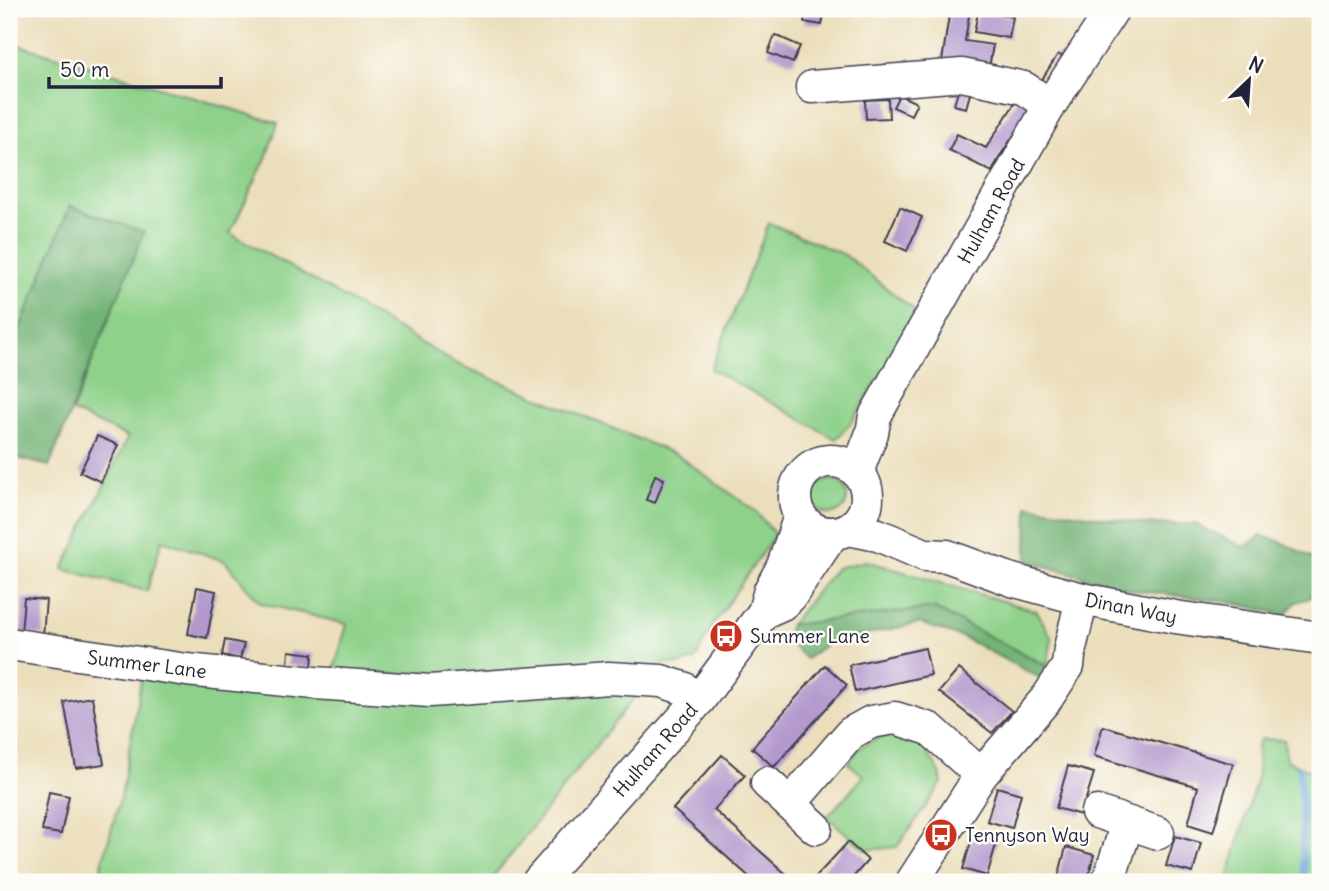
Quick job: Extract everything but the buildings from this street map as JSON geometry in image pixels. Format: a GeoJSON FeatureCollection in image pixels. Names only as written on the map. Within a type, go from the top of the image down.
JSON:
{"type":"FeatureCollection","features":[{"type":"Feature","properties":{"kind":"street","name":"Hulham Road"},"geometry":{"type":"LineString","coordinates":[[852,477],[872,433],[875,416],[1049,104],[1113,9]]}},
{"type":"Feature","properties":{"kind":"street"},"geometry":{"type":"LineString","coordinates":[[812,87],[961,75],[1024,88],[1049,104]]}},
{"type":"Feature","properties":{"kind":"street","name":"Hulham Road"},"geometry":{"type":"LineString","coordinates":[[538,882],[699,700],[764,612],[770,590],[783,566],[800,516],[795,498],[797,483],[806,471],[819,463],[852,477],[867,505],[860,519],[841,531],[790,597],[764,612]]}},
{"type":"Feature","properties":{"kind":"street","name":"Dinan Way"},"geometry":{"type":"LineString","coordinates":[[852,477],[903,526],[929,541],[947,556]]}},
{"type":"Feature","properties":{"kind":"street"},"geometry":{"type":"LineString","coordinates":[[800,516],[807,525],[820,532],[841,531]]}},
{"type":"Feature","properties":{"kind":"street","name":"Dinan Way"},"geometry":{"type":"LineString","coordinates":[[841,531],[878,536],[925,555],[947,556],[1012,580],[1082,599],[1175,617],[1320,638]]}},
{"type":"Feature","properties":{"kind":"street"},"geometry":{"type":"LineString","coordinates":[[912,882],[981,775],[1047,698],[1068,666],[1082,599]]}},
{"type":"Feature","properties":{"kind":"street","name":"Summer Lane"},"geometry":{"type":"LineString","coordinates":[[9,644],[187,670],[430,691],[609,678],[661,681],[683,688],[699,700]]}},
{"type":"Feature","properties":{"kind":"street"},"geometry":{"type":"LineString","coordinates":[[816,828],[779,794],[850,733],[871,722],[895,718],[930,729],[981,775]]}},
{"type":"Feature","properties":{"kind":"street"},"geometry":{"type":"LineString","coordinates":[[1108,882],[1122,840],[1111,818],[1158,833]]}},
{"type":"Feature","properties":{"kind":"green space"},"geometry":{"type":"Polygon","coordinates":[[[9,42],[278,123],[266,158],[230,233],[455,363],[677,455],[755,511],[775,534],[711,628],[695,660],[677,665],[665,663],[648,670],[599,667],[405,675],[334,670],[347,624],[260,603],[225,561],[162,540],[147,591],[63,569],[128,437],[72,412],[143,232],[70,206],[19,331],[9,328],[9,42]]]}},
{"type":"Feature","properties":{"kind":"green space"},"geometry":{"type":"Polygon","coordinates":[[[70,206],[144,232],[49,466],[9,456],[9,328],[19,331],[70,206]]]}},
{"type":"Feature","properties":{"kind":"green space"},"geometry":{"type":"Polygon","coordinates":[[[769,223],[845,255],[919,314],[851,423],[836,439],[711,369],[769,223]]]}},
{"type":"Feature","properties":{"kind":"green space"},"geometry":{"type":"Polygon","coordinates":[[[830,480],[842,485],[847,497],[842,509],[830,514],[818,509],[813,497],[818,485],[830,480]]]}},
{"type":"Feature","properties":{"kind":"green space"},"geometry":{"type":"Polygon","coordinates":[[[1028,506],[1146,524],[1195,524],[1244,547],[1261,536],[1279,541],[1320,562],[1320,579],[1310,598],[1296,602],[1285,615],[1230,602],[1133,590],[1027,561],[1028,506]]]}},
{"type":"Feature","properties":{"kind":"green space"},"geometry":{"type":"Polygon","coordinates":[[[866,561],[1037,611],[1052,639],[1047,666],[933,608],[790,625],[836,568],[866,561]]]}},
{"type":"Feature","properties":{"kind":"green space"},"geometry":{"type":"Polygon","coordinates":[[[933,608],[1047,666],[1044,680],[964,638],[919,623],[828,643],[806,659],[785,639],[790,625],[933,608]]]}},
{"type":"Feature","properties":{"kind":"green space"},"geometry":{"type":"Polygon","coordinates":[[[142,674],[640,690],[489,882],[97,882],[122,791],[142,674]]]}},
{"type":"Feature","properties":{"kind":"green space"},"geometry":{"type":"Polygon","coordinates":[[[896,733],[921,742],[940,773],[942,783],[897,847],[865,850],[827,817],[864,776],[848,763],[852,757],[868,743],[896,733]]]}},
{"type":"Feature","properties":{"kind":"green space"},"geometry":{"type":"Polygon","coordinates":[[[1261,739],[1284,740],[1286,760],[1312,772],[1320,852],[1320,882],[1227,882],[1258,774],[1257,745],[1261,739]]]}},
{"type":"Feature","properties":{"kind":"waterway"},"geometry":{"type":"LineString","coordinates":[[1300,768],[1304,882]]}},
{"type":"Feature","properties":{"kind":"place","name":"Summer Lane"},"geometry":{"type":"Point","coordinates":[726,636]}},
{"type":"Feature","properties":{"kind":"place","name":"Tennyson Way"},"geometry":{"type":"Point","coordinates":[941,835]}}]}
